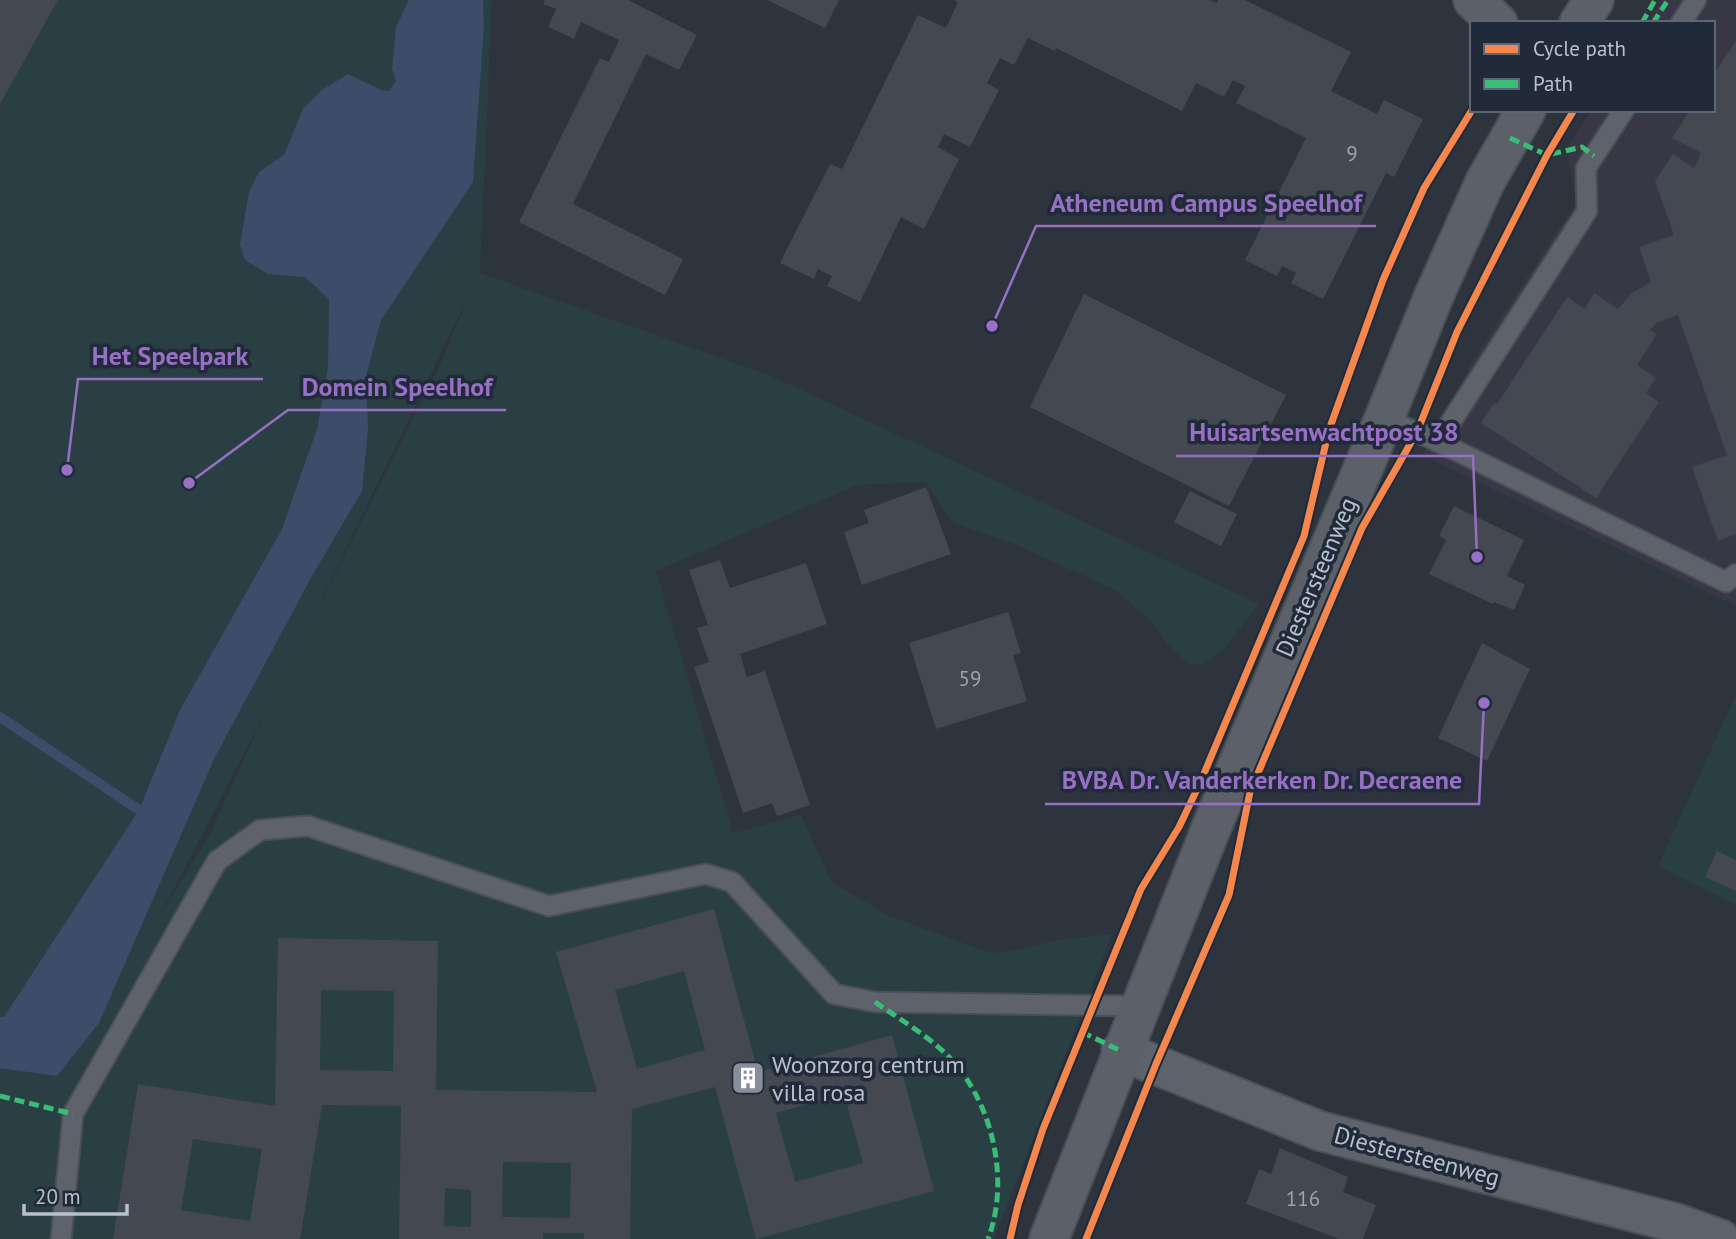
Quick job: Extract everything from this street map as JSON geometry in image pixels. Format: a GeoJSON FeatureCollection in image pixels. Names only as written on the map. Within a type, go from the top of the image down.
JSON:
{"type":"FeatureCollection","features":[{"type":"Feature","properties":{"kind":"main road"},"geometry":{"type":"LineString","coordinates":[[1473,0],[1497,21]]}},
{"type":"Feature","properties":{"kind":"main road","name":"Diestersteenweg"},"geometry":{"type":"LineString","coordinates":[[1049,1239],[1210,831],[1433,298],[1485,182],[1525,112]]}},
{"type":"Feature","properties":{"kind":"street","name":"Diestersteenweg"},"geometry":{"type":"LineString","coordinates":[[1121,1051],[1320,1130],[1676,1223],[1720,1239]]}},
{"type":"Feature","properties":{"kind":"lane"},"geometry":{"type":"LineString","coordinates":[[1682,21],[1696,0]]}},
{"type":"Feature","properties":{"kind":"lane"},"geometry":{"type":"LineString","coordinates":[[1438,442],[1587,211],[1586,168],[1622,112]]}},
{"type":"Feature","properties":{"kind":"lane"},"geometry":{"type":"LineString","coordinates":[[1384,419],[1438,442],[1726,582],[1736,574]]}},
{"type":"Feature","properties":{"kind":"lane"},"geometry":{"type":"LineString","coordinates":[[61,1239],[73,1114],[217,861],[260,830],[308,826],[548,906],[706,874],[732,882],[834,994],[875,1002],[1139,1006]]}},
{"type":"Feature","properties":{"kind":"shaded area"},"geometry":{"type":"Polygon","coordinates":[[[1662,0],[1736,0],[1736,606],[1422,455],[1475,357],[1576,203],[1567,149],[1590,112],[1715,112],[1715,21],[1648,21],[1662,0]]]}},
{"type":"Feature","properties":{"kind":"green space"},"geometry":{"type":"Polygon","coordinates":[[[0,0],[492,0],[480,273],[769,375],[1259,604],[1224,649],[1203,665],[1188,664],[1166,642],[1154,624],[1117,591],[1015,544],[952,522],[926,482],[857,485],[656,571],[733,833],[801,815],[831,882],[889,916],[990,953],[1014,951],[1056,940],[1112,934],[994,1239],[0,1239],[0,0]],[[470,293],[313,617],[313,618],[442,361],[470,293]],[[264,715],[156,923],[210,834],[264,715]]]}},
{"type":"Feature","properties":{"kind":"green space"},"geometry":{"type":"Polygon","coordinates":[[[1736,695],[1736,905],[1658,866],[1736,695]]]}},
{"type":"Feature","properties":{"kind":"water"},"geometry":{"type":"Polygon","coordinates":[[[409,0],[483,0],[484,24],[473,182],[381,320],[366,376],[368,430],[362,491],[312,576],[214,759],[99,1023],[57,1076],[0,1068],[0,1017],[4,1017],[139,810],[180,710],[282,529],[317,429],[328,368],[329,299],[305,277],[268,274],[245,260],[240,245],[249,192],[259,172],[284,155],[303,109],[322,90],[348,74],[381,90],[389,91],[396,81],[392,69],[396,27],[409,0]]]}},
{"type":"Feature","properties":{"kind":"building"},"geometry":{"type":"Polygon","coordinates":[[[0,0],[58,0],[0,104],[0,0]]]}},
{"type":"Feature","properties":{"kind":"building"},"geometry":{"type":"Polygon","coordinates":[[[545,0],[628,0],[697,35],[679,70],[646,54],[573,204],[683,259],[665,295],[519,222],[600,58],[609,62],[619,40],[581,22],[574,39],[548,27],[556,9],[543,4],[545,0]]]}},
{"type":"Feature","properties":{"kind":"building"},"geometry":{"type":"Polygon","coordinates":[[[767,0],[839,0],[825,28],[767,0]]]}},
{"type":"Feature","properties":{"kind":"building"},"geometry":{"type":"Polygon","coordinates":[[[954,0],[1210,0],[1217,3],[1218,0],[1245,0],[1351,52],[1331,91],[1377,114],[1384,100],[1423,119],[1394,177],[1386,173],[1323,299],[1291,283],[1296,273],[1282,266],[1277,276],[1245,260],[1306,138],[1236,103],[1245,86],[1233,80],[1224,97],[1196,83],[1182,111],[1056,48],[1055,51],[1028,38],[1014,65],[1000,58],[987,83],[999,90],[970,147],[944,134],[938,147],[959,159],[924,229],[901,217],[860,302],[827,286],[832,276],[818,269],[814,279],[780,263],[830,164],[842,169],[918,15],[946,28],[958,2],[954,0]]]}},
{"type":"Feature","properties":{"kind":"building"},"geometry":{"type":"Polygon","coordinates":[[[1736,41],[1736,534],[1718,541],[1692,467],[1727,455],[1678,315],[1656,323],[1650,330],[1657,334],[1637,365],[1656,378],[1646,393],[1659,402],[1596,498],[1481,423],[1494,403],[1497,404],[1567,297],[1585,309],[1594,293],[1618,309],[1631,294],[1651,282],[1639,247],[1674,235],[1655,181],[1673,154],[1694,168],[1701,153],[1672,138],[1689,112],[1715,112],[1715,72],[1736,41]]]}},
{"type":"Feature","properties":{"kind":"building"},"geometry":{"type":"Polygon","coordinates":[[[1084,294],[1286,395],[1229,506],[1030,407],[1084,294]]]}},
{"type":"Feature","properties":{"kind":"building"},"geometry":{"type":"Polygon","coordinates":[[[926,487],[951,554],[862,585],[844,532],[869,523],[864,510],[926,487]]]}},
{"type":"Feature","properties":{"kind":"building"},"geometry":{"type":"Polygon","coordinates":[[[1190,491],[1237,514],[1221,546],[1174,522],[1190,491]]]}},
{"type":"Feature","properties":{"kind":"building"},"geometry":{"type":"Polygon","coordinates":[[[1454,506],[1524,540],[1507,576],[1525,585],[1514,610],[1494,602],[1493,604],[1429,574],[1446,540],[1439,536],[1454,506]]]}},
{"type":"Feature","properties":{"kind":"building"},"geometry":{"type":"Polygon","coordinates":[[[720,560],[730,588],[806,563],[827,624],[740,654],[747,677],[765,671],[810,805],[777,816],[772,803],[743,813],[694,667],[709,662],[697,628],[708,625],[689,570],[720,560]]]}},
{"type":"Feature","properties":{"kind":"building"},"geometry":{"type":"Polygon","coordinates":[[[1008,612],[1021,653],[1013,655],[1027,701],[936,729],[909,643],[1008,612]]]}},
{"type":"Feature","properties":{"kind":"building"},"geometry":{"type":"Polygon","coordinates":[[[1482,643],[1530,669],[1487,761],[1438,738],[1482,643]]]}},
{"type":"Feature","properties":{"kind":"building"},"geometry":{"type":"Polygon","coordinates":[[[1717,851],[1736,860],[1736,891],[1705,877],[1717,851]]]}},
{"type":"Feature","properties":{"kind":"building","name":"Woonzorg centrum villa rosa"},"geometry":{"type":"Polygon","coordinates":[[[714,909],[758,1072],[892,1035],[934,1191],[756,1239],[715,1087],[632,1109],[630,1239],[584,1239],[584,1233],[543,1233],[543,1239],[399,1239],[401,1106],[322,1105],[300,1239],[113,1239],[138,1084],[275,1106],[278,938],[438,941],[436,1090],[597,1092],[556,952],[714,909]],[[684,971],[615,990],[637,1069],[705,1050],[684,971]],[[321,990],[320,1070],[393,1071],[394,991],[321,990]],[[844,1094],[776,1113],[795,1182],[863,1163],[844,1094]],[[193,1139],[181,1210],[250,1221],[262,1149],[193,1139]],[[503,1162],[502,1217],[570,1218],[571,1163],[503,1162]],[[445,1188],[444,1226],[471,1227],[471,1190],[445,1188]]]}},
{"type":"Feature","properties":{"kind":"building"},"geometry":{"type":"Polygon","coordinates":[[[1280,1148],[1348,1177],[1343,1192],[1376,1205],[1363,1239],[1339,1239],[1246,1204],[1259,1169],[1271,1174],[1280,1148]]]}},
{"type":"Feature","properties":{"kind":"waterway"},"geometry":{"type":"LineString","coordinates":[[0,717],[139,810]]}},
{"type":"Feature","properties":{"kind":"marked path"},"geometry":{"type":"LineString","coordinates":[[1643,21],[1655,0]]}},
{"type":"Feature","properties":{"kind":"marked path"},"geometry":{"type":"LineString","coordinates":[[1654,21],[1668,0]]}},
{"type":"Feature","properties":{"kind":"marked path"},"geometry":{"type":"LineString","coordinates":[[1510,138],[1547,155],[1582,147],[1594,156]]}},
{"type":"Feature","properties":{"kind":"marked path"},"geometry":{"type":"LineString","coordinates":[[875,1002],[945,1053],[975,1093],[993,1140],[997,1166],[995,1216],[988,1239]]}},
{"type":"Feature","properties":{"kind":"marked path"},"geometry":{"type":"LineString","coordinates":[[1082,1032],[1121,1051]]}},
{"type":"Feature","properties":{"kind":"marked path"},"geometry":{"type":"LineString","coordinates":[[0,1096],[73,1114]]}},
{"type":"Feature","properties":{"kind":"cycle path"},"geometry":{"type":"LineString","coordinates":[[1010,1239],[1018,1205],[1043,1129],[1141,889],[1179,827],[1200,783],[1304,536],[1329,430],[1383,280],[1424,188],[1471,112]]}},
{"type":"Feature","properties":{"kind":"cycle path"},"geometry":{"type":"LineString","coordinates":[[1086,1239],[1156,1064],[1229,895],[1250,792],[1362,528],[1417,432],[1457,332],[1547,155],[1573,112]]}},
{"type":"Feature","properties":{"kind":"place","name":"Atheneum Campus Speelhof"},"geometry":{"type":"Point","coordinates":[992,326]}},
{"type":"Feature","properties":{"kind":"place","name":"Het Speelpark"},"geometry":{"type":"Point","coordinates":[67,470]}},
{"type":"Feature","properties":{"kind":"place","name":"Domein Speelhof"},"geometry":{"type":"Point","coordinates":[189,483]}},
{"type":"Feature","properties":{"kind":"place","name":"Huisartsenwachtpost 38"},"geometry":{"type":"Point","coordinates":[1477,557]}},
{"type":"Feature","properties":{"kind":"place","name":"BVBA Dr. Vanderkerken Dr. Decraene"},"geometry":{"type":"Point","coordinates":[1484,703]}},
{"type":"Feature","properties":{"kind":"place","name":"Woonzorg centrum villa rosa"},"geometry":{"type":"Point","coordinates":[748,1078]}}]}
